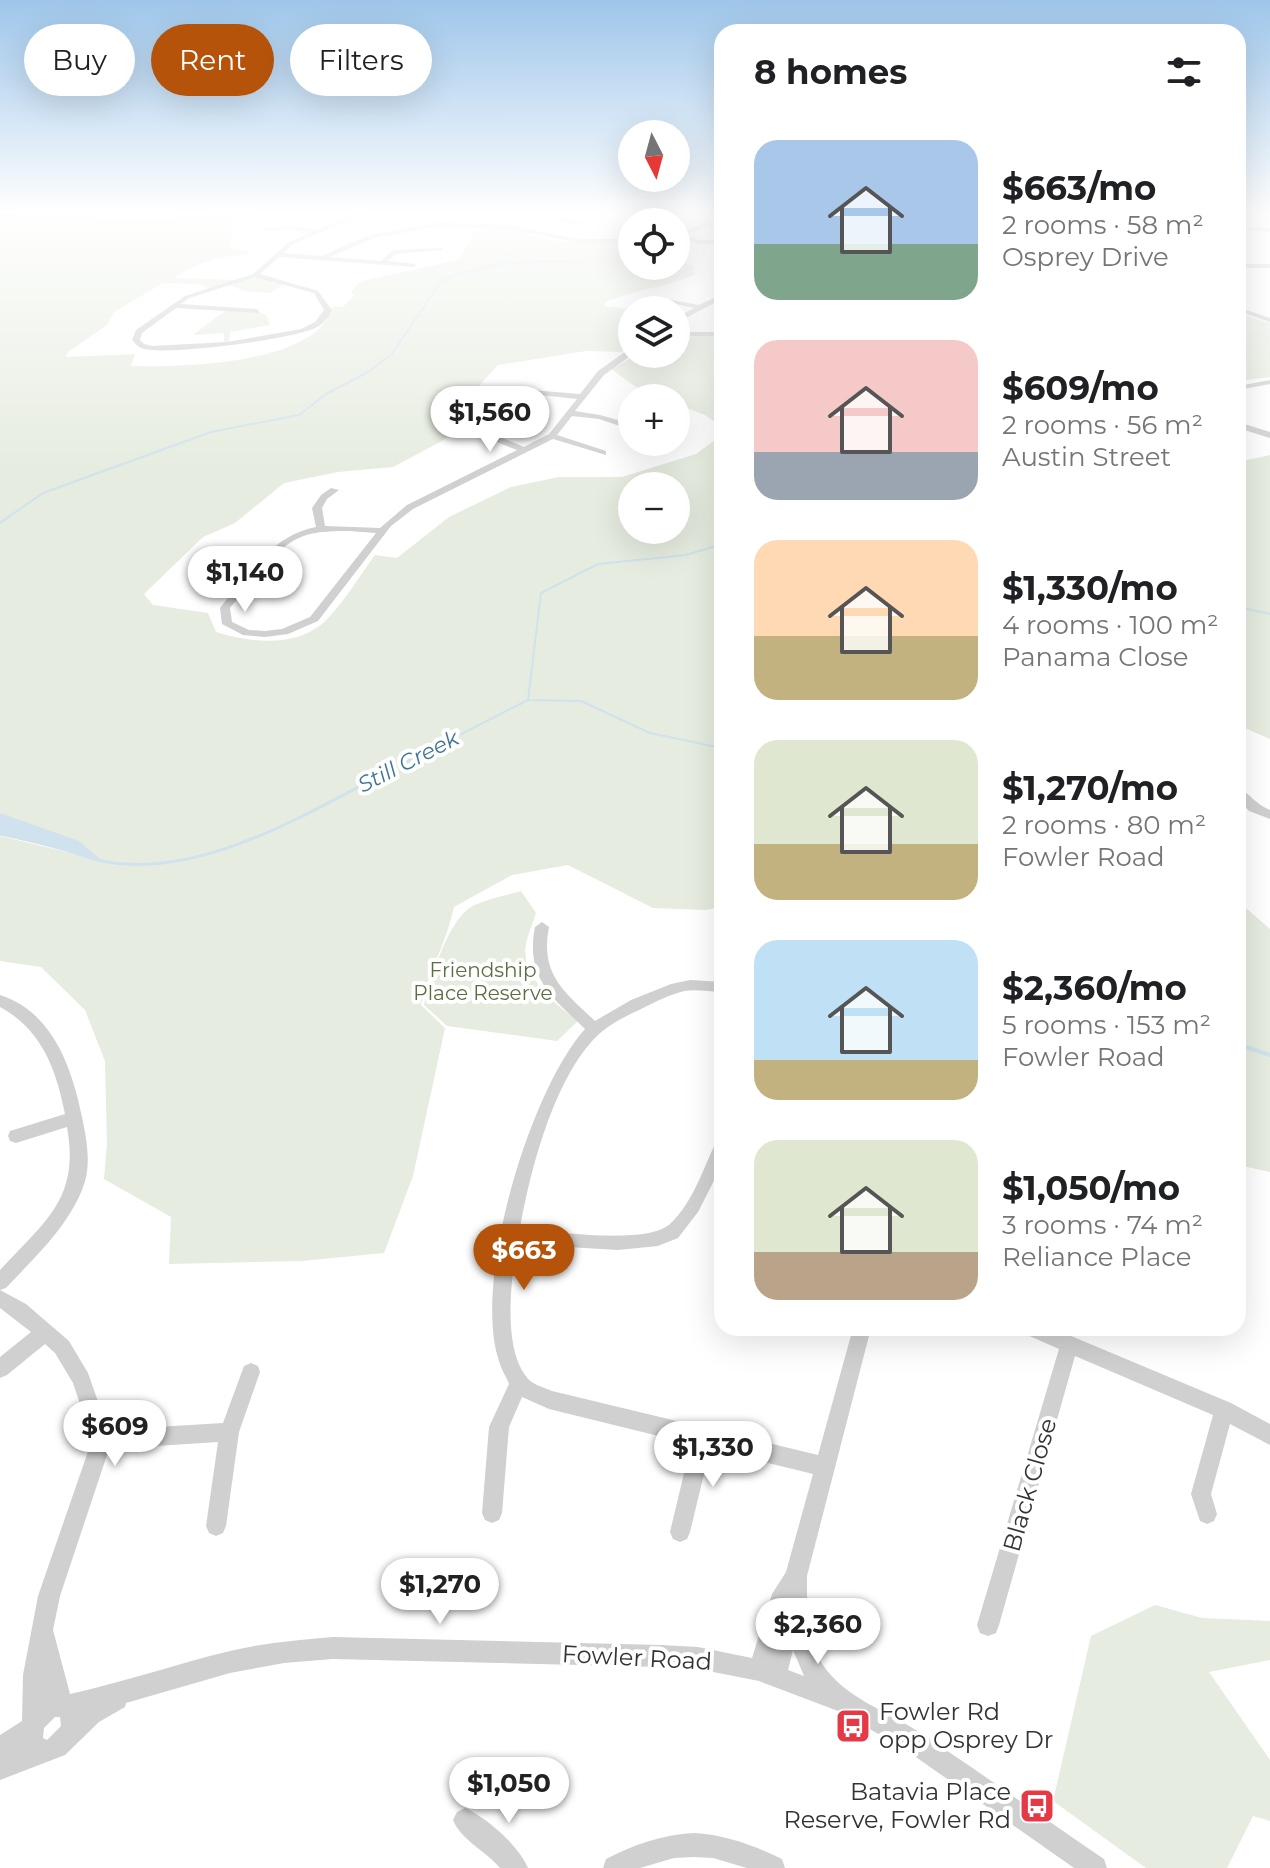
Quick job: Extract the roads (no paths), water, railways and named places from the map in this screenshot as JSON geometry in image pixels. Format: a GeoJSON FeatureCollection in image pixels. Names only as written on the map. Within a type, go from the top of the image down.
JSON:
{"type":"FeatureCollection","features":[{"type":"Feature","properties":{"kind":"street"},"geometry":{"type":"LineString","coordinates":[[189,298],[139,332],[136,335],[138,343],[164,348],[229,344],[302,331],[313,328],[326,317],[328,310],[320,298]]}},
{"type":"Feature","properties":{"kind":"street"},"geometry":{"type":"LineString","coordinates":[[690,312],[714,300]]}},
{"type":"Feature","properties":{"kind":"street"},"geometry":{"type":"LineString","coordinates":[[174,306],[257,311]]}},
{"type":"Feature","properties":{"kind":"street"},"geometry":{"type":"LineString","coordinates":[[690,306],[697,307]]}},
{"type":"Feature","properties":{"kind":"street"},"geometry":{"type":"LineString","coordinates":[[1246,312],[1270,320]]}},
{"type":"Feature","properties":{"kind":"street"},"geometry":{"type":"LineString","coordinates":[[690,334],[714,334]]}},
{"type":"Feature","properties":{"kind":"street"},"geometry":{"type":"LineString","coordinates":[[381,531],[320,526],[303,530],[284,541],[225,608],[227,624],[247,633],[284,632],[314,619],[381,531],[410,507],[552,436],[581,397],[618,361]]}},
{"type":"Feature","properties":{"kind":"street"},"geometry":{"type":"LineString","coordinates":[[1246,386],[1270,382]]}},
{"type":"Feature","properties":{"kind":"street"},"geometry":{"type":"LineString","coordinates":[[522,391],[581,397]]}},
{"type":"Feature","properties":{"kind":"street"},"geometry":{"type":"LineString","coordinates":[[570,413],[618,422]]}},
{"type":"Feature","properties":{"kind":"street"},"geometry":{"type":"LineString","coordinates":[[483,423],[495,438],[525,450]]}},
{"type":"Feature","properties":{"kind":"street"},"geometry":{"type":"LineString","coordinates":[[1246,428],[1270,435]]}},
{"type":"Feature","properties":{"kind":"street"},"geometry":{"type":"LineString","coordinates":[[552,436],[603,453]]}},
{"type":"Feature","properties":{"kind":"street"},"geometry":{"type":"LineString","coordinates":[[320,526],[317,508],[324,497],[334,490]]}},
{"type":"Feature","properties":{"kind":"street"},"geometry":{"type":"LineString","coordinates":[[1246,801],[1253,808],[1270,815]]}},
{"type":"Feature","properties":{"kind":"street"},"geometry":{"type":"LineString","coordinates":[[542,927],[536,947],[540,969],[594,1029]]}},
{"type":"Feature","properties":{"kind":"street"},"geometry":{"type":"LineString","coordinates":[[714,987],[685,986],[622,1011],[594,1029],[569,1062],[540,1122],[518,1197],[500,1315],[504,1353],[519,1383],[549,1400],[826,1467]]}},
{"type":"Feature","properties":{"kind":"street"},"geometry":{"type":"LineString","coordinates":[[0,1000],[28,1017],[48,1039],[66,1076],[81,1155],[75,1189],[61,1214],[0,1282]]}},
{"type":"Feature","properties":{"kind":"street"},"geometry":{"type":"LineString","coordinates":[[16,1136],[74,1118]]}},
{"type":"Feature","properties":{"kind":"street"},"geometry":{"type":"LineString","coordinates":[[512,1236],[646,1244],[675,1232],[714,1164]]}},
{"type":"Feature","properties":{"kind":"street"},"geometry":{"type":"LineString","coordinates":[[0,1298],[46,1331],[62,1347],[81,1379],[102,1440],[49,1596],[34,1675],[31,1743],[44,1752]]}},
{"type":"Feature","properties":{"kind":"street"},"geometry":{"type":"LineString","coordinates":[[0,1369],[46,1331]]}},
{"type":"Feature","properties":{"kind":"street"},"geometry":{"type":"LineString","coordinates":[[767,1673],[796,1587],[860,1336]]}},
{"type":"Feature","properties":{"kind":"street"},"geometry":{"type":"LineString","coordinates":[[1049,1336],[1224,1410],[1270,1435]]}},
{"type":"Feature","properties":{"kind":"street","name":"Black Close"},"geometry":{"type":"LineString","coordinates":[[988,1625],[1069,1345]]}},
{"type":"Feature","properties":{"kind":"street"},"geometry":{"type":"LineString","coordinates":[[216,1526],[229,1432],[251,1372]]}},
{"type":"Feature","properties":{"kind":"street"},"geometry":{"type":"LineString","coordinates":[[492,1513],[499,1427],[519,1383]]}},
{"type":"Feature","properties":{"kind":"street"},"geometry":{"type":"LineString","coordinates":[[1207,1514],[1201,1494],[1224,1410]]}},
{"type":"Feature","properties":{"kind":"street"},"geometry":{"type":"LineString","coordinates":[[102,1440],[229,1432]]}},
{"type":"Feature","properties":{"kind":"street"},"geometry":{"type":"LineString","coordinates":[[680,1532],[703,1436]]}},
{"type":"Feature","properties":{"kind":"street"},"geometry":{"type":"LineString","coordinates":[[796,1587],[805,1657],[827,1688],[844,1702]]}},
{"type":"Feature","properties":{"kind":"street"},"geometry":{"type":"LineString","coordinates":[[0,1768],[55,1750],[69,1737],[74,1718],[64,1705],[54,1682],[44,1629]]}},
{"type":"Feature","properties":{"kind":"street","name":"Fowler Road"},"geometry":{"type":"LineString","coordinates":[[64,1705],[127,1692],[230,1662],[333,1648],[698,1658],[767,1673],[844,1702],[950,1765],[1095,1868]]}},
{"type":"Feature","properties":{"kind":"street","name":"Fowler Road"},"geometry":{"type":"LineString","coordinates":[[69,1737],[91,1714],[127,1692]]}},
{"type":"Feature","properties":{"kind":"street"},"geometry":{"type":"LineString","coordinates":[[0,1749],[32,1726],[45,1709],[64,1705]]}},
{"type":"Feature","properties":{"kind":"street"},"geometry":{"type":"LineString","coordinates":[[465,1820],[500,1849],[516,1868]]}},
{"type":"Feature","properties":{"kind":"street"},"geometry":{"type":"LineString","coordinates":[[615,1868],[651,1850],[697,1843],[726,1847],[773,1868]]}},
{"type":"Feature","properties":{"kind":"water"},"geometry":{"type":"Polygon","coordinates":[[[0,813],[79,841],[102,861],[0,834],[0,813]]]}},
{"type":"Feature","properties":{"kind":"waterway"},"geometry":{"type":"LineString","coordinates":[[0,523],[43,493],[211,432],[299,415],[326,394],[368,372],[392,354],[430,298]]}},
{"type":"Feature","properties":{"kind":"waterway","name":"Still Creek"},"geometry":{"type":"LineString","coordinates":[[528,700],[541,593],[598,564],[686,555],[714,546]]}},
{"type":"Feature","properties":{"kind":"waterway","name":"Still Creek"},"geometry":{"type":"LineString","coordinates":[[1246,609],[1270,614]]}},
{"type":"Feature","properties":{"kind":"waterway","name":"Still Creek"},"geometry":{"type":"LineString","coordinates":[[406,762],[528,700]]}},
{"type":"Feature","properties":{"kind":"waterway"},"geometry":{"type":"LineString","coordinates":[[528,700],[581,701],[650,733],[714,746]]}},
{"type":"Feature","properties":{"kind":"waterway","name":"Still Creek"},"geometry":{"type":"LineString","coordinates":[[61,848],[102,861],[141,864],[181,860],[222,850],[301,817],[410,760]]}},
{"type":"Feature","properties":{"kind":"waterway","name":"Still Creek"},"geometry":{"type":"LineString","coordinates":[[0,834],[54,846]]}},
{"type":"Feature","properties":{"kind":"waterway"},"geometry":{"type":"LineString","coordinates":[[1246,1047],[1252,1049]]}},
{"type":"Feature","properties":{"kind":"waterway"},"geometry":{"type":"LineString","coordinates":[[1246,1047],[1252,1049]]}},
{"type":"Feature","properties":{"kind":"waterway"},"geometry":{"type":"LineString","coordinates":[[1252,1049],[1270,1055]]}},
{"type":"Feature","properties":{"kind":"place","name":"Fowler Rd opp Osprey Dr"},"geometry":{"type":"Point","coordinates":[853,1726]}},
{"type":"Feature","properties":{"kind":"place","name":"Batavia Place Reserve, Fowler Rd"},"geometry":{"type":"Point","coordinates":[1037,1806]}},
{"type":"Feature","properties":{"kind":"park label","name":"Friendship Place Reserve"},"geometry":{"type":"Point","coordinates":[483,982]}}]}
